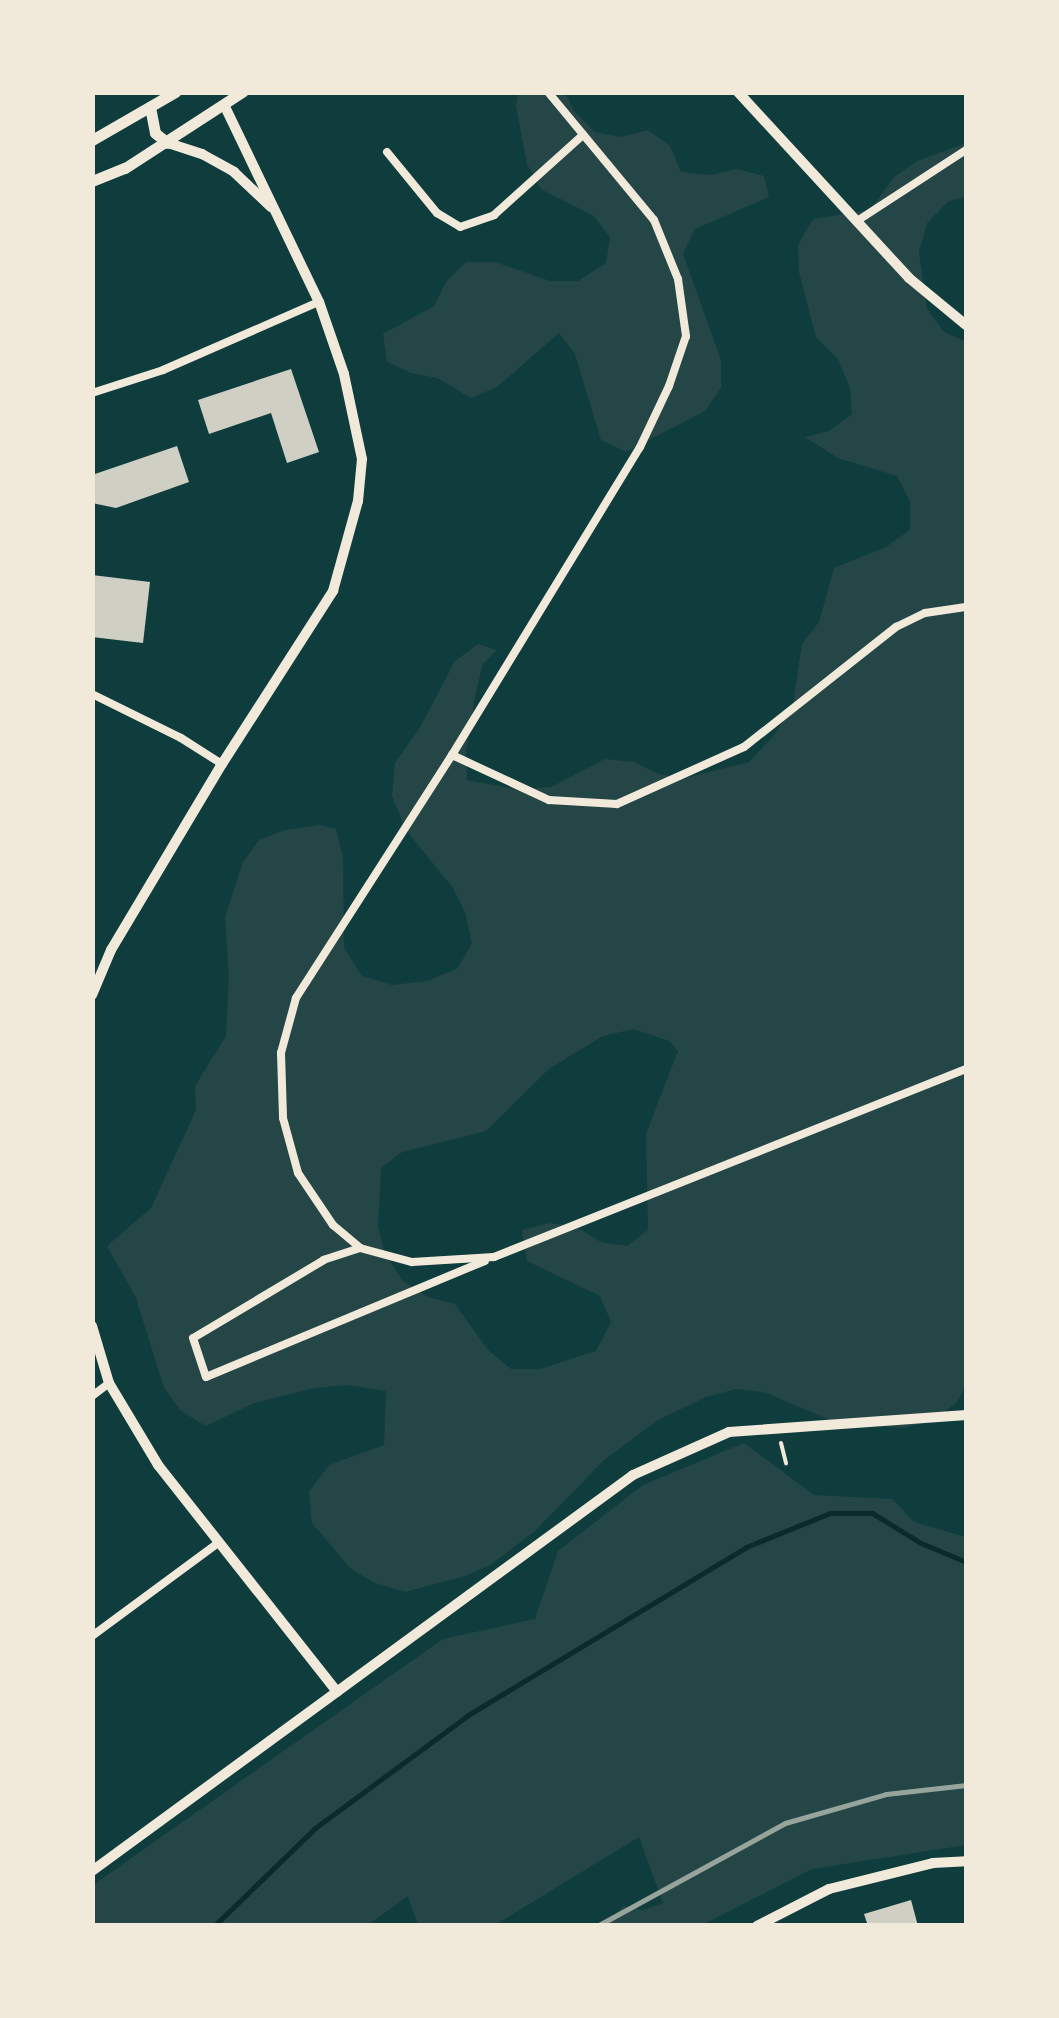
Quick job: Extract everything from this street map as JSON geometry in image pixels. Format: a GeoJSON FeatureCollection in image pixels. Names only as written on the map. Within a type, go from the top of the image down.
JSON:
{"type":"FeatureCollection","features":[{"type":"Feature","properties":{"kind":"main road"},"geometry":{"type":"LineString","coordinates":[[92,140],[174,92]]}},
{"type":"Feature","properties":{"kind":"main road"},"geometry":{"type":"LineString","coordinates":[[92,181],[126,168],[226,107],[242,92]]}},
{"type":"Feature","properties":{"kind":"main road"},"geometry":{"type":"LineString","coordinates":[[150,107],[155,133],[168,142]]}},
{"type":"Feature","properties":{"kind":"street"},"geometry":{"type":"LineString","coordinates":[[150,107],[152,92]]}},
{"type":"Feature","properties":{"kind":"street"},"geometry":{"type":"LineString","coordinates":[[494,1257],[412,1262],[360,1248],[333,1225],[298,1173],[283,1118],[280,1053],[296,998],[452,755],[640,447],[669,386],[686,336],[678,279],[654,220],[548,92]]}},
{"type":"Feature","properties":{"kind":"street"},"geometry":{"type":"LineString","coordinates":[[738,92],[909,278],[966,325]]}},
{"type":"Feature","properties":{"kind":"street"},"geometry":{"type":"LineString","coordinates":[[92,995],[112,950],[222,764],[333,591],[358,501],[362,459],[344,374],[318,302],[226,107]]}},
{"type":"Feature","properties":{"kind":"street"},"geometry":{"type":"LineString","coordinates":[[387,152],[437,212],[460,228],[494,215],[584,135]]}},
{"type":"Feature","properties":{"kind":"street"},"geometry":{"type":"LineString","coordinates":[[168,142],[202,154],[234,172],[275,211]]}},
{"type":"Feature","properties":{"kind":"street"},"geometry":{"type":"LineString","coordinates":[[857,221],[966,150]]}},
{"type":"Feature","properties":{"kind":"street"},"geometry":{"type":"LineString","coordinates":[[92,393],[163,370],[318,302]]}},
{"type":"Feature","properties":{"kind":"street"},"geometry":{"type":"LineString","coordinates":[[452,755],[549,800],[617,804],[744,747],[896,627],[925,613],[966,607]]}},
{"type":"Feature","properties":{"kind":"street"},"geometry":{"type":"LineString","coordinates":[[92,694],[181,738],[222,764]]}},
{"type":"Feature","properties":{"kind":"street"},"geometry":{"type":"LineString","coordinates":[[360,1248],[324,1260],[193,1338],[206,1377],[494,1257],[966,1070]]}},
{"type":"Feature","properties":{"kind":"street"},"geometry":{"type":"LineString","coordinates":[[92,1326],[109,1383],[158,1465],[337,1692]]}},
{"type":"Feature","properties":{"kind":"street"},"geometry":{"type":"LineString","coordinates":[[92,1396],[109,1383]]}},
{"type":"Feature","properties":{"kind":"street"},"geometry":{"type":"LineString","coordinates":[[92,1870],[633,1475],[729,1432],[966,1415]]}},
{"type":"Feature","properties":{"kind":"street"},"geometry":{"type":"LineString","coordinates":[[92,1636],[218,1543]]}},
{"type":"Feature","properties":{"kind":"street"},"geometry":{"type":"LineString","coordinates":[[757,1926],[858,1880],[933,1863],[966,1861]]}},
{"type":"Feature","properties":{"kind":"path"},"geometry":{"type":"LineString","coordinates":[[778,1428],[786,1463]]}},
{"type":"Feature","properties":{"kind":"shaded area"},"geometry":{"type":"Polygon","coordinates":[[[518,93],[565,93],[575,112],[595,132],[621,137],[648,130],[670,146],[681,172],[710,175],[737,169],[764,176],[769,197],[695,229],[683,254],[721,360],[721,388],[705,411],[626,452],[601,440],[575,354],[559,333],[497,387],[471,398],[437,378],[411,373],[387,362],[383,334],[434,306],[446,282],[466,262],[495,262],[550,281],[578,281],[606,263],[610,237],[594,216],[541,189],[527,164],[516,106],[518,93]]]}},
{"type":"Feature","properties":{"kind":"shaded area"},"geometry":{"type":"Polygon","coordinates":[[[966,143],[966,197],[949,201],[927,223],[919,252],[927,309],[944,332],[966,342],[966,1386],[956,1403],[934,1420],[903,1428],[837,1423],[764,1392],[736,1389],[706,1397],[658,1420],[604,1460],[535,1531],[490,1565],[405,1592],[375,1583],[350,1568],[312,1523],[309,1492],[329,1465],[384,1445],[386,1391],[347,1385],[315,1388],[254,1403],[206,1426],[181,1411],[164,1388],[136,1298],[107,1246],[151,1208],[196,1110],[195,1086],[226,1036],[229,977],[225,917],[243,862],[259,840],[285,830],[320,825],[336,829],[343,857],[344,948],[362,976],[392,985],[428,981],[458,968],[472,943],[465,912],[453,888],[406,830],[392,796],[395,763],[419,729],[455,661],[478,644],[497,650],[483,664],[476,691],[466,751],[467,780],[515,789],[551,787],[605,759],[634,762],[659,774],[685,778],[749,762],[775,734],[793,704],[802,644],[819,622],[834,568],[886,547],[910,530],[910,501],[897,476],[838,458],[805,437],[829,431],[852,414],[850,388],[838,359],[816,337],[799,272],[798,245],[813,219],[870,210],[894,177],[917,161],[966,143]],[[634,1029],[603,1036],[550,1068],[486,1131],[402,1152],[381,1168],[378,1227],[385,1254],[403,1281],[428,1297],[455,1304],[488,1350],[511,1369],[540,1369],[596,1351],[611,1322],[600,1296],[527,1261],[522,1230],[550,1223],[576,1227],[601,1242],[627,1246],[648,1230],[646,1134],[678,1051],[669,1041],[634,1029]]]}},
{"type":"Feature","properties":{"kind":"shaded area"},"geometry":{"type":"Polygon","coordinates":[[[744,1443],[814,1495],[892,1499],[914,1522],[966,1537],[966,1845],[812,1869],[702,1925],[603,1925],[624,1906],[643,1910],[663,1903],[639,1837],[495,1925],[418,1925],[408,1896],[368,1925],[93,1925],[93,1885],[443,1639],[535,1619],[558,1551],[643,1485],[744,1443]]]}},
{"type":"Feature","properties":{"kind":"building"},"geometry":{"type":"Polygon","coordinates":[[[291,369],[319,452],[287,463],[271,413],[209,434],[198,400],[291,369]]]}},
{"type":"Feature","properties":{"kind":"building"},"geometry":{"type":"Polygon","coordinates":[[[177,446],[189,482],[116,508],[92,503],[92,475],[177,446]]]}},
{"type":"Feature","properties":{"kind":"building"},"geometry":{"type":"Polygon","coordinates":[[[92,575],[150,582],[143,643],[92,637],[92,575]]]}},
{"type":"Feature","properties":{"kind":"building"},"geometry":{"type":"Polygon","coordinates":[[[911,1900],[918,1926],[868,1926],[864,1914],[911,1900]]]}},
{"type":"Feature","properties":{"kind":"waterway"},"geometry":{"type":"LineString","coordinates":[[214,1926],[315,1828],[468,1715],[746,1547],[830,1513],[872,1513],[921,1543],[966,1562]]}},
{"type":"Feature","properties":{"kind":"railway"},"geometry":{"type":"LineString","coordinates":[[597,1926],[785,1823],[886,1794],[966,1785]]}}]}
